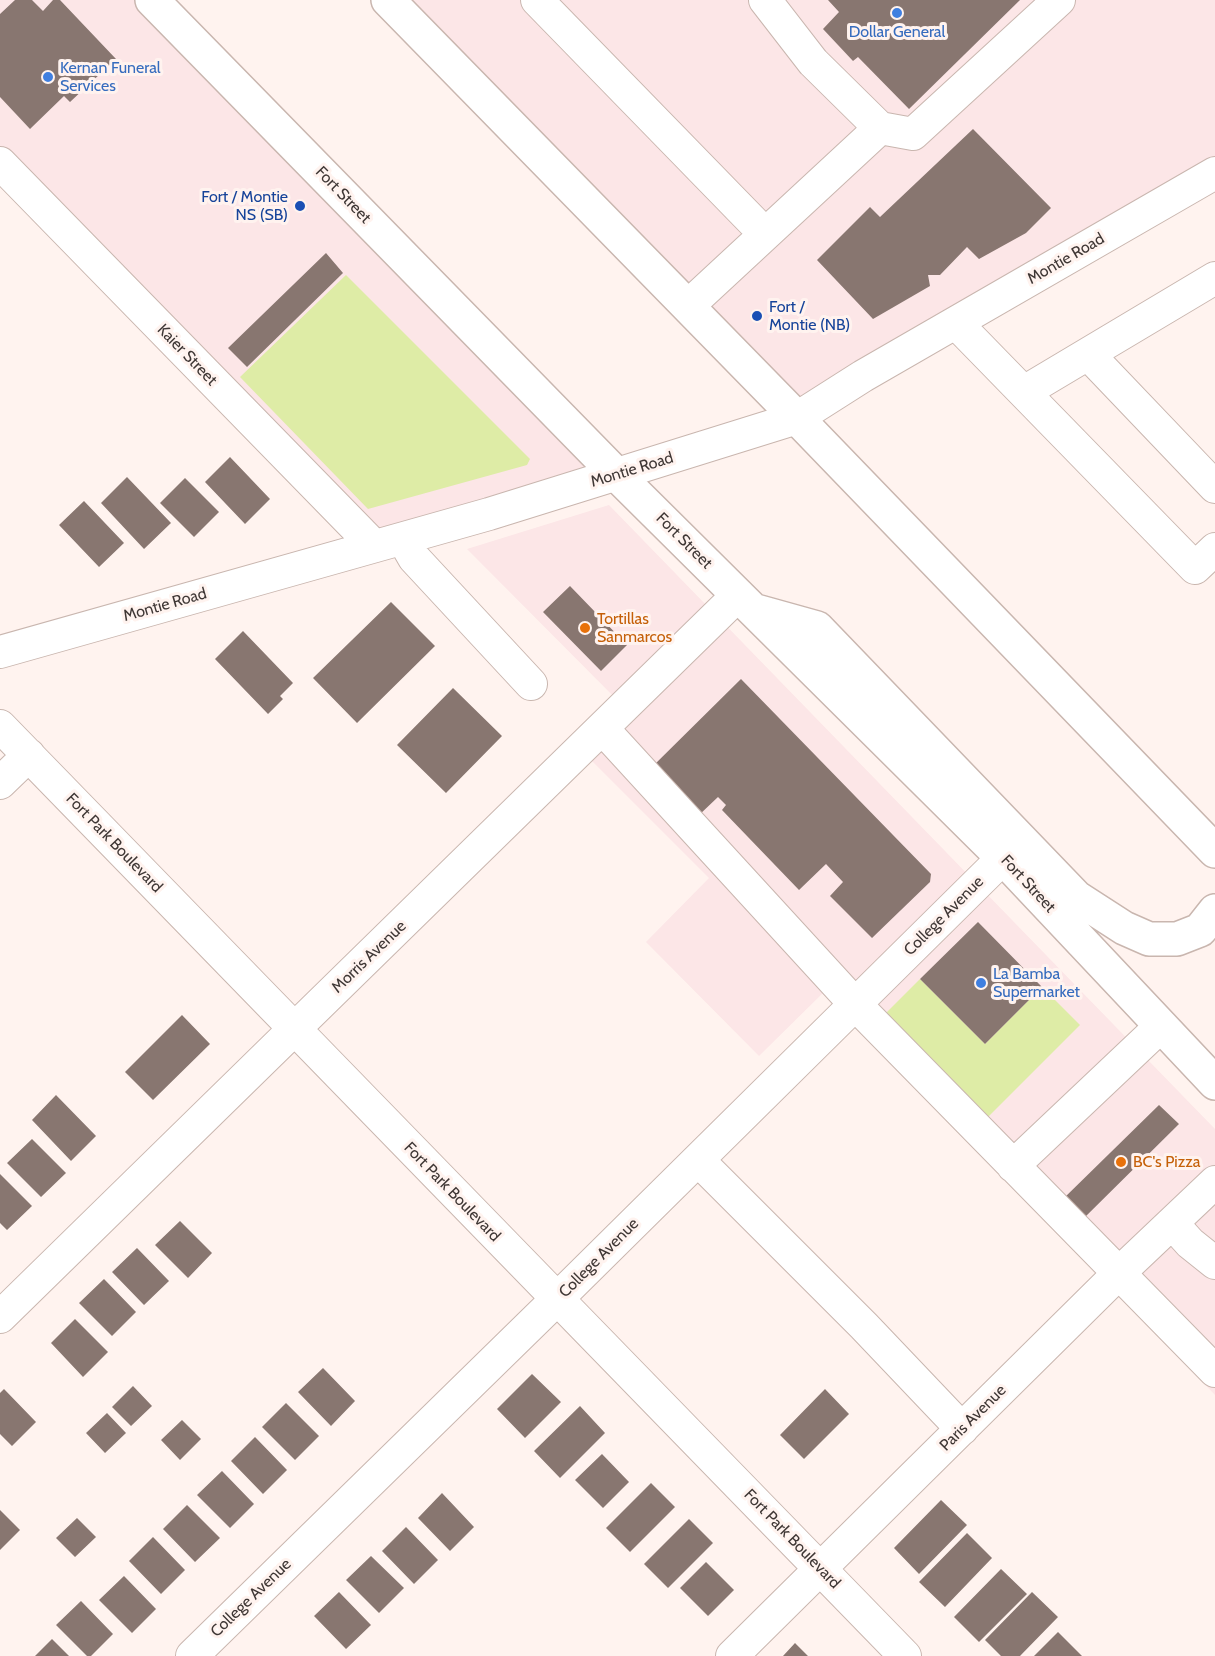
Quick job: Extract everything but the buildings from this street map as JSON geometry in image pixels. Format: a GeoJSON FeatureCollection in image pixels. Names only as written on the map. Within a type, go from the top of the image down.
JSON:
{"type":"FeatureCollection","features":[{"type":"Feature","properties":{"kind":"main road","name":"Fort Street"},"geometry":{"type":"LineString","coordinates":[[152,0],[616,474],[1003,858],[1215,1083]]}},
{"type":"Feature","properties":{"kind":"main road"},"geometry":{"type":"LineString","coordinates":[[388,0],[797,418],[1215,851]]}},
{"type":"Feature","properties":{"kind":"main road"},"geometry":{"type":"LineString","coordinates":[[745,602],[817,628],[1076,897],[1124,927],[1149,939],[1177,939],[1200,930],[1215,911]]}},
{"type":"Feature","properties":{"kind":"street"},"geometry":{"type":"LineString","coordinates":[[537,0],[765,234]]}},
{"type":"Feature","properties":{"kind":"street"},"geometry":{"type":"LineString","coordinates":[[765,0],[813,62],[880,128],[913,134],[1059,0]]}},
{"type":"Feature","properties":{"kind":"street"},"geometry":{"type":"LineString","coordinates":[[688,306],[880,128]]}},
{"type":"Feature","properties":{"kind":"street","name":"Kaier Street"},"geometry":{"type":"LineString","coordinates":[[0,163],[389,543],[414,558],[531,684]]}},
{"type":"Feature","properties":{"kind":"street","name":"Montie Road"},"geometry":{"type":"LineString","coordinates":[[0,652],[389,543],[797,418],[863,376],[1215,173]]}},
{"type":"Feature","properties":{"kind":"street"},"geometry":{"type":"LineString","coordinates":[[1024,392],[1215,278]]}},
{"type":"Feature","properties":{"kind":"street"},"geometry":{"type":"LineString","coordinates":[[956,323],[1196,568],[1215,549]]}},
{"type":"Feature","properties":{"kind":"street"},"geometry":{"type":"LineString","coordinates":[[1088,354],[1215,487]]}},
{"type":"Feature","properties":{"kind":"street","name":"Morris Avenue"},"geometry":{"type":"LineString","coordinates":[[0,1317],[602,728],[745,602]]}},
{"type":"Feature","properties":{"kind":"street","name":"Fort Park Boulevard"},"geometry":{"type":"LineString","coordinates":[[0,726],[905,1656]]}},
{"type":"Feature","properties":{"kind":"street"},"geometry":{"type":"LineString","coordinates":[[602,728],[855,1004],[1215,1371]]}},
{"type":"Feature","properties":{"kind":"street"},"geometry":{"type":"LineString","coordinates":[[0,783],[29,755]]}},
{"type":"Feature","properties":{"kind":"street","name":"College Avenue"},"geometry":{"type":"LineString","coordinates":[[192,1656],[1003,858]]}},
{"type":"Feature","properties":{"kind":"street"},"geometry":{"type":"LineString","coordinates":[[1013,1166],[1161,1026]]}},
{"type":"Feature","properties":{"kind":"street"},"geometry":{"type":"LineString","coordinates":[[698,1160],[864,1326],[962,1429]]}},
{"type":"Feature","properties":{"kind":"street","name":"Paris Avenue"},"geometry":{"type":"LineString","coordinates":[[732,1656],[1118,1274],[1215,1182]]}},
{"type":"Feature","properties":{"kind":"street"},"geometry":{"type":"LineString","coordinates":[[1172,1223],[1190,1243],[1215,1263]]}},
{"type":"Feature","properties":{"kind":"shaded area"},"geometry":{"type":"Polygon","coordinates":[[[0,0],[152,0],[616,474],[374,546],[0,163],[0,0]]]}},
{"type":"Feature","properties":{"kind":"shaded area"},"geometry":{"type":"Polygon","coordinates":[[[388,0],[1215,0],[1215,173],[797,418],[388,0]]]}},
{"type":"Feature","properties":{"kind":"shaded area"},"geometry":{"type":"Polygon","coordinates":[[[609,505],[1215,1129],[1215,1395],[826,990],[759,1056],[646,942],[709,878],[592,761],[634,717],[467,549],[609,505]]]}},
{"type":"Feature","properties":{"kind":"green space"},"geometry":{"type":"Polygon","coordinates":[[[346,275],[530,459],[527,465],[368,509],[240,377],[346,275]]]}},
{"type":"Feature","properties":{"kind":"green space"},"geometry":{"type":"Polygon","coordinates":[[[920,979],[985,1044],[1042,987],[1080,1025],[984,1121],[882,1017],[920,979]]]}},
{"type":"Feature","properties":{"kind":"place","name":"Dollar General"},"geometry":{"type":"Point","coordinates":[897,13]}},
{"type":"Feature","properties":{"kind":"place","name":"Kernan Funeral Services"},"geometry":{"type":"Point","coordinates":[48,77]}},
{"type":"Feature","properties":{"kind":"place","name":"Fort / Montie NS (SB)"},"geometry":{"type":"Point","coordinates":[300,206]}},
{"type":"Feature","properties":{"kind":"place","name":"Fort / Montie (NB)"},"geometry":{"type":"Point","coordinates":[757,316]}},
{"type":"Feature","properties":{"kind":"place","name":"Tortillas Sanmarcos"},"geometry":{"type":"Point","coordinates":[585,628]}},
{"type":"Feature","properties":{"kind":"place","name":"La Bamba Supermarket"},"geometry":{"type":"Point","coordinates":[981,983]}},
{"type":"Feature","properties":{"kind":"place","name":"BC's Pizza"},"geometry":{"type":"Point","coordinates":[1121,1162]}}]}
